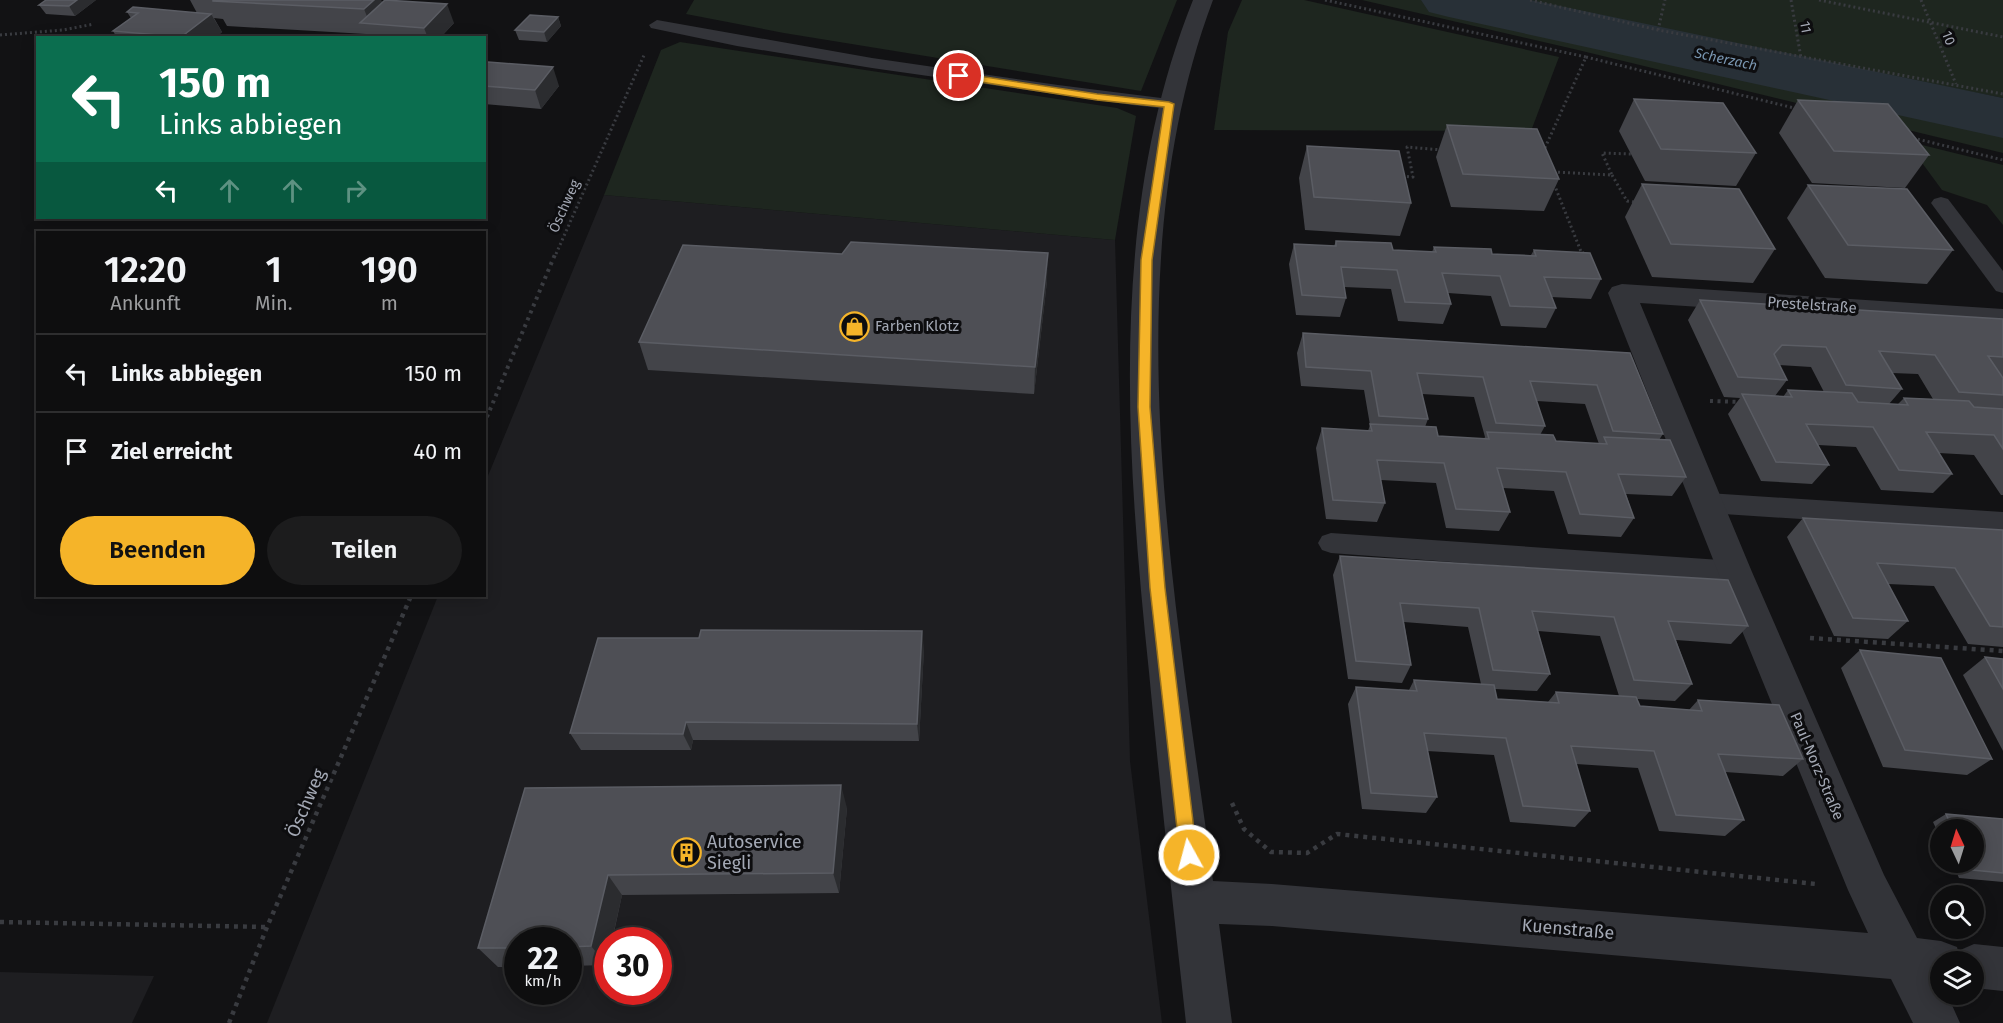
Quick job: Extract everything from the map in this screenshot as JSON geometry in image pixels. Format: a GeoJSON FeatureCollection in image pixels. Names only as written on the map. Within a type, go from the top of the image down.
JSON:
{"type":"FeatureCollection","features":[{"type":"Feature","properties":{"kind":"street"},"geometry":{"type":"LineString","coordinates":[[1203,0],[1184,51],[1169,104],[1147,260],[1144,407],[1157,588],[1209,1023]]}},
{"type":"Feature","properties":{"kind":"street","name":"Prestelstraße"},"geometry":{"type":"LineString","coordinates":[[1622,293],[2003,318]]}},
{"type":"Feature","properties":{"kind":"street","name":"Paul-Norz-Straße"},"geometry":{"type":"LineString","coordinates":[[1622,293],[1636,356],[1664,398],[1869,890],[1922,961],[1937,1023]]}},
{"type":"Feature","properties":{"kind":"street","name":"Kuenstraße"},"geometry":{"type":"LineString","coordinates":[[1194,902],[1296,907],[1922,961]]}},
{"type":"Feature","properties":{"kind":"street"},"geometry":{"type":"LineString","coordinates":[[1984,967],[2003,969]]}},
{"type":"Feature","properties":{"kind":"lane"},"geometry":{"type":"LineString","coordinates":[[657,25],[705,36],[901,67],[1097,97],[1169,104]]}},
{"type":"Feature","properties":{"kind":"lane"},"geometry":{"type":"LineString","coordinates":[[1941,203],[2003,286]]}},
{"type":"Feature","properties":{"kind":"lane"},"geometry":{"type":"LineString","coordinates":[[1708,503],[2003,522]]}},
{"type":"Feature","properties":{"kind":"lane"},"geometry":{"type":"LineString","coordinates":[[1330,543],[1735,572]]}},
{"type":"Feature","properties":{"kind":"path"},"geometry":{"type":"LineString","coordinates":[[1325,0],[1586,57],[1801,110]]}},
{"type":"Feature","properties":{"kind":"path"},"geometry":{"type":"LineString","coordinates":[[1530,0],[1658,30],[2003,94]]}},
{"type":"Feature","properties":{"kind":"path"},"geometry":{"type":"LineString","coordinates":[[1658,30],[1665,0]]}},
{"type":"Feature","properties":{"kind":"path","name":"11"},"geometry":{"type":"LineString","coordinates":[[1791,0],[1801,58]]}},
{"type":"Feature","properties":{"kind":"path"},"geometry":{"type":"LineString","coordinates":[[1819,0],[2003,37]]}},
{"type":"Feature","properties":{"kind":"path","name":"10"},"geometry":{"type":"LineString","coordinates":[[1921,0],[1956,84]]}},
{"type":"Feature","properties":{"kind":"path"},"geometry":{"type":"LineString","coordinates":[[0,35],[63,30],[94,24]]}},
{"type":"Feature","properties":{"kind":"path","name":"Öschweg"},"geometry":{"type":"LineString","coordinates":[[486,419],[548,271],[657,25]]}},
{"type":"Feature","properties":{"kind":"path"},"geometry":{"type":"LineString","coordinates":[[1542,155],[1586,57]]}},
{"type":"Feature","properties":{"kind":"path"},"geometry":{"type":"LineString","coordinates":[[1903,135],[2003,159]]}},
{"type":"Feature","properties":{"kind":"path"},"geometry":{"type":"LineString","coordinates":[[1402,176],[1413,177],[1407,147],[1452,150]]}},
{"type":"Feature","properties":{"kind":"path"},"geometry":{"type":"LineString","coordinates":[[1630,154],[1602,153],[1627,201],[1639,202]]}},
{"type":"Feature","properties":{"kind":"path"},"geometry":{"type":"LineString","coordinates":[[1612,175],[1549,171],[1593,281],[1622,293]]}},
{"type":"Feature","properties":{"kind":"path"},"geometry":{"type":"LineString","coordinates":[[1664,398],[1746,403]]}},
{"type":"Feature","properties":{"kind":"path","name":"Öschweg"},"geometry":{"type":"LineString","coordinates":[[229,1023],[267,927],[411,597]]}},
{"type":"Feature","properties":{"kind":"path"},"geometry":{"type":"LineString","coordinates":[[1761,635],[2003,651]]}},
{"type":"Feature","properties":{"kind":"path"},"geometry":{"type":"LineString","coordinates":[[1228,795],[1244,829],[1270,852],[1307,853],[1337,834],[1869,890]]}},
{"type":"Feature","properties":{"kind":"path"},"geometry":{"type":"LineString","coordinates":[[0,922],[267,927]]}},
{"type":"Feature","properties":{"kind":"shaded area"},"geometry":{"type":"Polygon","coordinates":[[[694,0],[1177,0],[1141,91],[784,33],[686,14],[694,0]]]}},
{"type":"Feature","properties":{"kind":"shaded area"},"geometry":{"type":"Polygon","coordinates":[[[1242,0],[1304,0],[1559,57],[1531,131],[1214,130],[1228,32],[1242,0]]]}},
{"type":"Feature","properties":{"kind":"shaded area"},"geometry":{"type":"Polygon","coordinates":[[[1362,0],[1469,0],[1798,75],[2003,113],[2003,153],[1578,50],[1362,0]]]}},
{"type":"Feature","properties":{"kind":"shaded area"},"geometry":{"type":"Polygon","coordinates":[[[1530,0],[2003,0],[2003,98],[1658,30],[1530,0]]]}},
{"type":"Feature","properties":{"kind":"shaded area"},"geometry":{"type":"Polygon","coordinates":[[[680,42],[1117,108],[1136,116],[1115,240],[604,195],[661,50],[680,42]]]}},
{"type":"Feature","properties":{"kind":"shaded area"},"geometry":{"type":"Polygon","coordinates":[[[1906,141],[2003,165],[2003,225],[1987,205],[1942,190],[1906,141]]]}},
{"type":"Feature","properties":{"kind":"shaded area"},"geometry":{"type":"Polygon","coordinates":[[[604,195],[1115,240],[1130,761],[1162,1023],[267,1023],[438,597],[486,597],[486,481],[604,195]]]}},
{"type":"Feature","properties":{"kind":"shaded area"},"geometry":{"type":"Polygon","coordinates":[[[0,972],[154,976],[132,1023],[0,1023],[0,972]]]}},
{"type":"Feature","properties":{"kind":"building"},"geometry":{"type":"Polygon","coordinates":[[[46,0],[77,0],[69,6],[39,5],[46,0]]]}},
{"type":"Feature","properties":{"kind":"building"},"geometry":{"type":"Polygon","coordinates":[[[213,0],[374,0],[364,9],[213,0]]]}},
{"type":"Feature","properties":{"kind":"building"},"geometry":{"type":"Polygon","coordinates":[[[385,0],[447,4],[424,28],[360,23],[385,0]]]}},
{"type":"Feature","properties":{"kind":"building"},"geometry":{"type":"Polygon","coordinates":[[[133,7],[211,14],[182,36],[113,31],[138,13],[127,12],[133,7]]]}},
{"type":"Feature","properties":{"kind":"building"},"geometry":{"type":"Polygon","coordinates":[[[530,15],[558,17],[544,32],[515,30],[530,15]]]}},
{"type":"Feature","properties":{"kind":"building"},"geometry":{"type":"Polygon","coordinates":[[[488,62],[553,67],[535,90],[486,86],[486,64],[488,62]]]}},
{"type":"Feature","properties":{"kind":"building"},"geometry":{"type":"Polygon","coordinates":[[[1634,99],[1723,103],[1756,153],[1661,149],[1634,99]]]}},
{"type":"Feature","properties":{"kind":"building"},"geometry":{"type":"Polygon","coordinates":[[[1798,100],[1888,104],[1929,155],[1834,151],[1798,100]]]}},
{"type":"Feature","properties":{"kind":"building"},"geometry":{"type":"Polygon","coordinates":[[[1447,125],[1537,129],[1559,179],[1463,174],[1447,125]]]}},
{"type":"Feature","properties":{"kind":"building"},"geometry":{"type":"Polygon","coordinates":[[[1307,146],[1399,151],[1411,203],[1314,197],[1307,146]]]}},
{"type":"Feature","properties":{"kind":"building"},"geometry":{"type":"Polygon","coordinates":[[[1642,184],[1739,189],[1775,249],[1671,244],[1642,184]]]}},
{"type":"Feature","properties":{"kind":"building"},"geometry":{"type":"Polygon","coordinates":[[[1808,185],[1907,189],[1953,250],[1848,245],[1808,185]]]}},
{"type":"Feature","properties":{"kind":"building"},"geometry":{"type":"Polygon","coordinates":[[[1336,241],[1391,243],[1393,250],[1436,252],[1434,247],[1491,249],[1492,254],[1536,256],[1534,250],[1590,253],[1601,279],[1544,277],[1556,308],[1510,306],[1500,276],[1442,273],[1451,304],[1405,302],[1397,270],[1341,267],[1346,298],[1302,295],[1294,244],[1336,246],[1336,241]]]}},
{"type":"Feature","properties":{"kind":"building","name":"Farben Klotz"},"geometry":{"type":"Polygon","coordinates":[[[851,242],[1048,253],[1035,367],[639,342],[683,245],[842,254],[851,242]]]}},
{"type":"Feature","properties":{"kind":"building"},"geometry":{"type":"Polygon","coordinates":[[[1700,300],[2003,319],[2003,357],[1988,356],[2003,378],[2003,395],[1959,392],[1935,355],[1879,351],[1902,389],[1846,385],[1826,347],[1782,345],[1774,354],[1787,380],[1738,377],[1700,300]]]}},
{"type":"Feature","properties":{"kind":"building"},"geometry":{"type":"Polygon","coordinates":[[[1303,333],[1630,353],[1663,434],[1613,431],[1597,385],[1530,381],[1545,426],[1496,423],[1483,377],[1417,373],[1428,419],[1379,416],[1371,371],[1306,367],[1303,333]]]}},
{"type":"Feature","properties":{"kind":"building"},"geometry":{"type":"Polygon","coordinates":[[[1788,390],[1852,393],[1858,402],[1908,405],[1904,398],[1969,401],[1974,407],[2003,409],[2003,449],[1994,435],[1926,432],[1952,474],[1899,470],[1873,427],[1806,424],[1829,465],[1776,462],[1742,394],[1792,397],[1788,390]]]}},
{"type":"Feature","properties":{"kind":"building"},"geometry":{"type":"Polygon","coordinates":[[[1370,424],[1436,427],[1438,436],[1489,439],[1487,432],[1553,435],[1556,441],[1607,444],[1604,437],[1670,440],[1686,477],[1618,474],[1634,518],[1580,514],[1566,472],[1497,468],[1510,512],[1456,509],[1444,463],[1377,460],[1385,503],[1333,500],[1322,428],[1372,431],[1370,424]]]}},
{"type":"Feature","properties":{"kind":"building"},"geometry":{"type":"Polygon","coordinates":[[[1803,518],[2003,530],[2003,627],[1990,626],[1955,568],[1877,563],[1908,621],[1853,618],[1803,518]]]}},
{"type":"Feature","properties":{"kind":"building"},"geometry":{"type":"Polygon","coordinates":[[[1340,556],[1728,580],[1748,626],[1668,621],[1692,684],[1634,680],[1614,617],[1532,611],[1550,674],[1493,670],[1479,608],[1400,603],[1411,665],[1356,661],[1340,556]]]}},
{"type":"Feature","properties":{"kind":"building"},"geometry":{"type":"Polygon","coordinates":[[[701,630],[922,631],[917,724],[686,722],[683,734],[570,733],[598,638],[699,638],[701,630]]]}},
{"type":"Feature","properties":{"kind":"building"},"geometry":{"type":"Polygon","coordinates":[[[1860,650],[1941,658],[1992,759],[1905,750],[1860,650]]]}},
{"type":"Feature","properties":{"kind":"building"},"geometry":{"type":"Polygon","coordinates":[[[1985,657],[2003,659],[2003,689],[1985,657]]]}},
{"type":"Feature","properties":{"kind":"building"},"geometry":{"type":"Polygon","coordinates":[[[1414,680],[1494,685],[1497,699],[1559,703],[1556,692],[1636,697],[1640,706],[1702,711],[1698,700],[1779,705],[1803,759],[1718,754],[1744,820],[1676,815],[1654,751],[1571,746],[1590,811],[1523,806],[1506,738],[1424,733],[1437,797],[1371,793],[1356,687],[1417,691],[1414,680]]]}},
{"type":"Feature","properties":{"kind":"building","name":"Autoservice Siegli"},"geometry":{"type":"Polygon","coordinates":[[[841,785],[833,873],[608,875],[591,946],[582,946],[582,927],[504,927],[504,948],[478,948],[525,788],[841,785]]]}},
{"type":"Feature","properties":{"kind":"building"},"geometry":{"type":"Polygon","coordinates":[[[1946,814],[2003,819],[2003,873],[1984,871],[1984,819],[1948,819],[1946,814]]]}},
{"type":"Feature","properties":{"kind":"waterway","name":"Scherzach"},"geometry":{"type":"LineString","coordinates":[[1449,0],[2003,118]]}},
{"type":"Feature","properties":{"kind":"place","name":"Farben Klotz"},"geometry":{"type":"Point","coordinates":[854,326]}},
{"type":"Feature","properties":{"kind":"place","name":"Autoservice Siegli"},"geometry":{"type":"Point","coordinates":[686,852]}},
{"type":"Feature","properties":{"kind":"route"},"geometry":{"type":"LineString","coordinates":[[959,76],[1097,97],[1169,104],[1147,260],[1144,318],[1144,407],[1157,588],[1189,855]]}}]}
